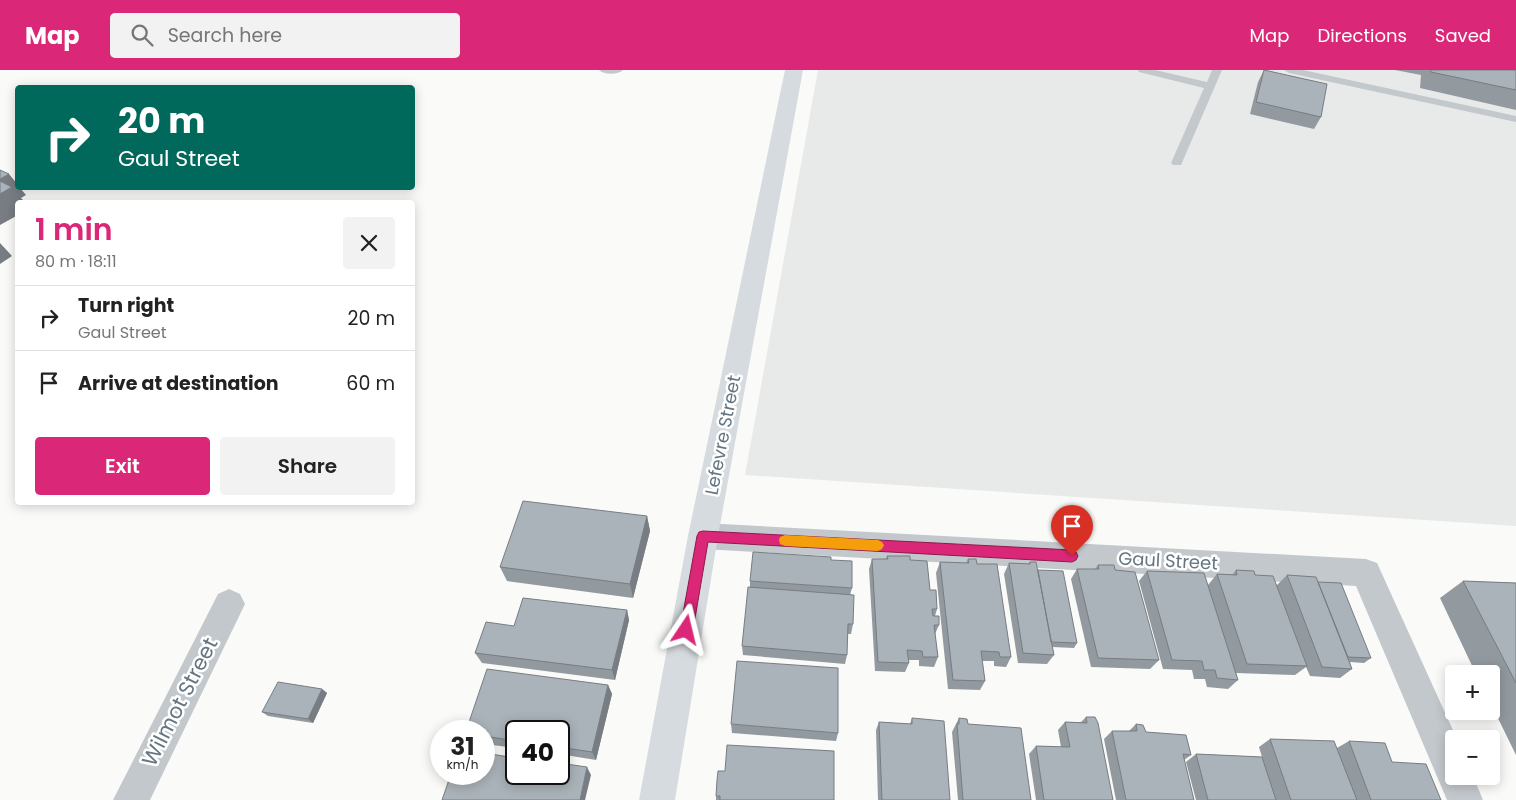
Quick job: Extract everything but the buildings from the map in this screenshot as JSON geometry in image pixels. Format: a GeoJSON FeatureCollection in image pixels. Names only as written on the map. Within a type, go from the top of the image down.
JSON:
{"type":"FeatureCollection","features":[{"type":"Feature","properties":{"kind":"street","name":"Lefevre Street"},"geometry":{"type":"LineString","coordinates":[[657,800],[703,536],[794,70]]}},
{"type":"Feature","properties":{"kind":"street","name":"Gaul Street"},"geometry":{"type":"LineString","coordinates":[[703,536],[1366,573],[1445,754]]}},
{"type":"Feature","properties":{"kind":"street","name":"Wilmot Street"},"geometry":{"type":"LineString","coordinates":[[131,800],[229,604]]}},
{"type":"Feature","properties":{"kind":"street"},"geometry":{"type":"LineString","coordinates":[[1458,785],[1465,800]]}},
{"type":"Feature","properties":{"kind":"lane"},"geometry":{"type":"LineString","coordinates":[[604,70],[604,72],[618,70]]}},
{"type":"Feature","properties":{"kind":"lane"},"geometry":{"type":"LineString","coordinates":[[1143,70],[1210,86]]}},
{"type":"Feature","properties":{"kind":"lane"},"geometry":{"type":"LineString","coordinates":[[1177,163],[1217,70]]}},
{"type":"Feature","properties":{"kind":"lane"},"geometry":{"type":"LineString","coordinates":[[1289,70],[1516,120]]}},
{"type":"Feature","properties":{"kind":"shaded area"},"geometry":{"type":"Polygon","coordinates":[[[818,70],[1516,70],[1516,526],[745,475],[818,70]]]}},
{"type":"Feature","properties":{"kind":"slow traffic"},"geometry":{"type":"LineString","coordinates":[[785,540],[878,545]]}},
{"type":"Feature","properties":{"kind":"route"},"geometry":{"type":"LineString","coordinates":[[686,630],[703,536],[1072,556]]}}]}
